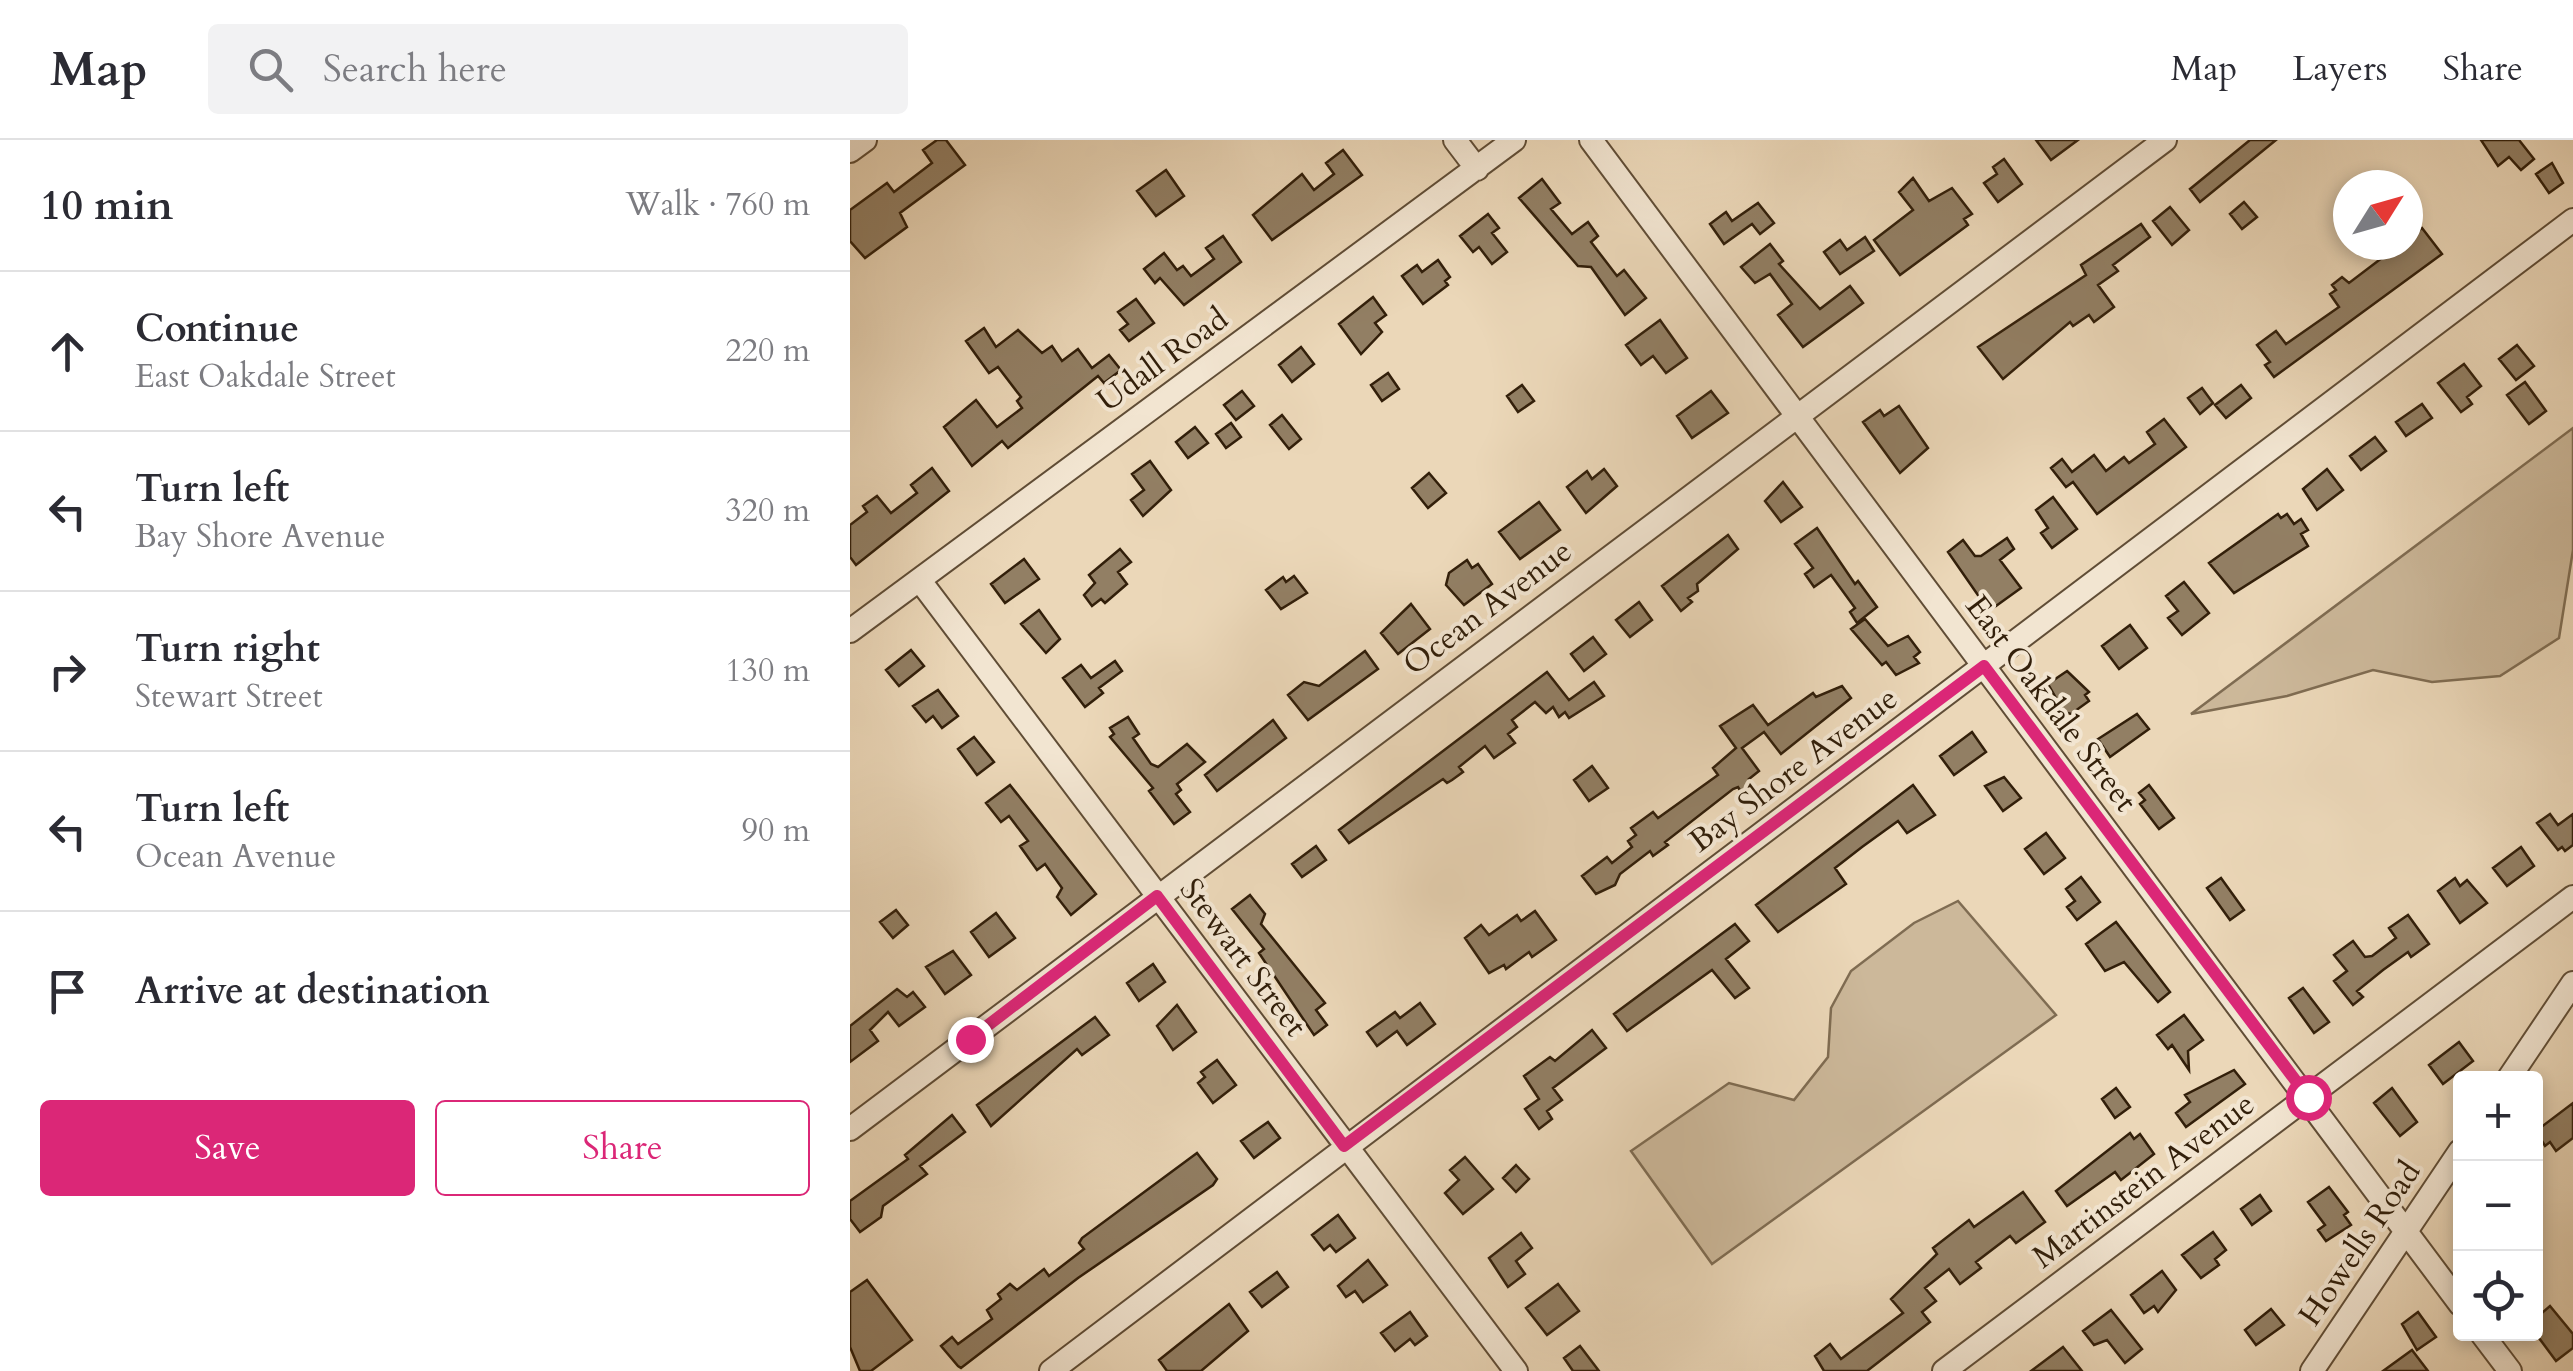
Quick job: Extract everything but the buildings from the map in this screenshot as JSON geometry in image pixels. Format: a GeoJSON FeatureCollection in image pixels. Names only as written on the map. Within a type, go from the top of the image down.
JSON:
{"type":"FeatureCollection","features":[{"type":"Feature","properties":{"kind":"street"},"geometry":{"type":"LineString","coordinates":[[850,152],[865,140]]}},
{"type":"Feature","properties":{"kind":"street"},"geometry":{"type":"LineString","coordinates":[[1455,140],[1477,169]]}},
{"type":"Feature","properties":{"kind":"street","name":"Udall Road"},"geometry":{"type":"LineString","coordinates":[[850,632],[1514,140]]}},
{"type":"Feature","properties":{"kind":"street","name":"East Oakdale Street"},"geometry":{"type":"LineString","coordinates":[[1591,140],[2453,1295]]}},
{"type":"Feature","properties":{"kind":"street","name":"Ocean Avenue"},"geometry":{"type":"LineString","coordinates":[[850,1128],[2165,140]]}},
{"type":"Feature","properties":{"kind":"street","name":"Bay Shore Avenue"},"geometry":{"type":"LineString","coordinates":[[1052,1371],[1344,1146],[2573,220]]}},
{"type":"Feature","properties":{"kind":"street","name":"Stewart Street"},"geometry":{"type":"LineString","coordinates":[[921,582],[1516,1371]]}},
{"type":"Feature","properties":{"kind":"street","name":"Martinstein Avenue"},"geometry":{"type":"LineString","coordinates":[[1944,1371],[2573,897]]}},
{"type":"Feature","properties":{"kind":"street"},"geometry":{"type":"LineString","coordinates":[[2514,1071],[2573,983]]}},
{"type":"Feature","properties":{"kind":"street","name":"Howells Road"},"geometry":{"type":"LineString","coordinates":[[2312,1371],[2453,1161]]}},
{"type":"Feature","properties":{"kind":"street"},"geometry":{"type":"LineString","coordinates":[[2487,1341],[2510,1371]]}},
{"type":"Feature","properties":{"kind":"shaded area"},"geometry":{"type":"Polygon","coordinates":[[[2573,428],[2573,550],[2559,638],[2500,676],[2432,682],[2373,670],[2287,696],[2191,714],[2573,428]]]}},
{"type":"Feature","properties":{"kind":"shaded area"},"geometry":{"type":"Polygon","coordinates":[[[1958,901],[2056,1015],[1712,1264],[1631,1151],[1729,1083],[1794,1100],[1828,1057],[1831,1008],[1851,971],[1914,923],[1958,901]]]}},
{"type":"Feature","properties":{"kind":"route"},"geometry":{"type":"LineString","coordinates":[[970,1039],[1157,896],[1344,1146],[1984,666],[2308,1097]]}}]}
